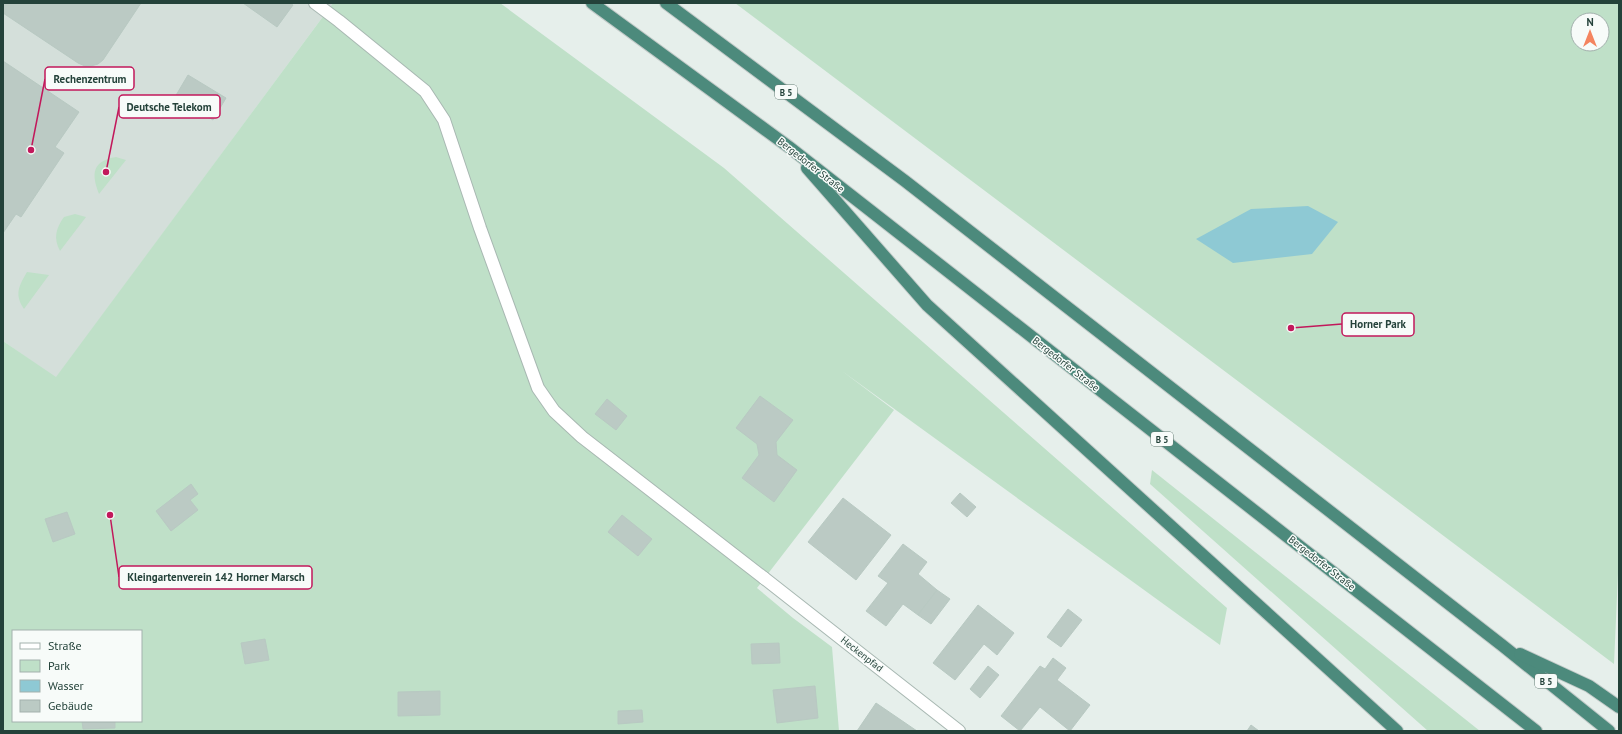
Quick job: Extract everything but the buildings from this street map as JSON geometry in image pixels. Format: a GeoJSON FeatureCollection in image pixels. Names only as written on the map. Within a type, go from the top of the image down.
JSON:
{"type":"FeatureCollection","features":[{"type":"Feature","properties":{"kind":"highway","name":"Bergedorfer Straße"},"geometry":{"type":"LineString","coordinates":[[592,3],[788,147],[1536,731]]}},
{"type":"Feature","properties":{"kind":"highway","name":"B 5"},"geometry":{"type":"LineString","coordinates":[[666,3],[905,181],[1503,646],[1610,731]]}},
{"type":"Feature","properties":{"kind":"highway","name":"B 5"},"geometry":{"type":"LineString","coordinates":[[788,147],[927,305],[1397,731]]}},
{"type":"Feature","properties":{"kind":"highway"},"geometry":{"type":"LineString","coordinates":[[1503,646],[1589,686],[1619,707]]}},
{"type":"Feature","properties":{"kind":"street","name":"Heckenpfad"},"geometry":{"type":"LineString","coordinates":[[315,3],[424,90],[444,120],[480,228],[538,388],[554,411],[582,437],[959,731]]}},
{"type":"Feature","properties":{"kind":"shaded area"},"geometry":{"type":"Polygon","coordinates":[[[3,3],[333,3],[56,378],[3,341],[3,3]]]}},
{"type":"Feature","properties":{"kind":"green space"},"geometry":{"type":"Polygon","coordinates":[[[333,3],[500,3],[724,168],[1227,608],[1220,645],[842,371],[894,410],[757,588],[793,618],[832,647],[839,731],[3,731],[3,341],[56,377],[333,3]]]}},
{"type":"Feature","properties":{"kind":"green space"},"geometry":{"type":"Polygon","coordinates":[[[735,3],[1619,3],[1619,551],[1614,664],[735,3]]]}},
{"type":"Feature","properties":{"kind":"green space"},"geometry":{"type":"Polygon","coordinates":[[[116,157],[126,160],[99,194],[95,180],[98,165],[108,159],[116,157]]]}},
{"type":"Feature","properties":{"kind":"green space"},"geometry":{"type":"Polygon","coordinates":[[[75,214],[86,217],[60,251],[56,237],[57,229],[64,217],[75,214]]]}},
{"type":"Feature","properties":{"kind":"green space"},"geometry":{"type":"Polygon","coordinates":[[[27,272],[49,275],[24,309],[18,294],[27,272]]]}},
{"type":"Feature","properties":{"kind":"green space"},"geometry":{"type":"Polygon","coordinates":[[[1152,470],[1480,731],[1428,731],[1150,484],[1152,470]]]}},
{"type":"Feature","properties":{"kind":"water"},"geometry":{"type":"Polygon","coordinates":[[[1308,206],[1338,222],[1312,254],[1233,263],[1196,239],[1251,209],[1308,206]]]}},
{"type":"Feature","properties":{"kind":"place","name":"Rechenzentrum"},"geometry":{"type":"Point","coordinates":[31,150]}},
{"type":"Feature","properties":{"kind":"place","name":"Deutsche Telekom"},"geometry":{"type":"Point","coordinates":[106,172]}},
{"type":"Feature","properties":{"kind":"place","name":"Horner Park"},"geometry":{"type":"Point","coordinates":[1291,328]}},
{"type":"Feature","properties":{"kind":"place","name":"Kleingartenverein 142 Horner Marsch"},"geometry":{"type":"Point","coordinates":[110,515]}}]}
